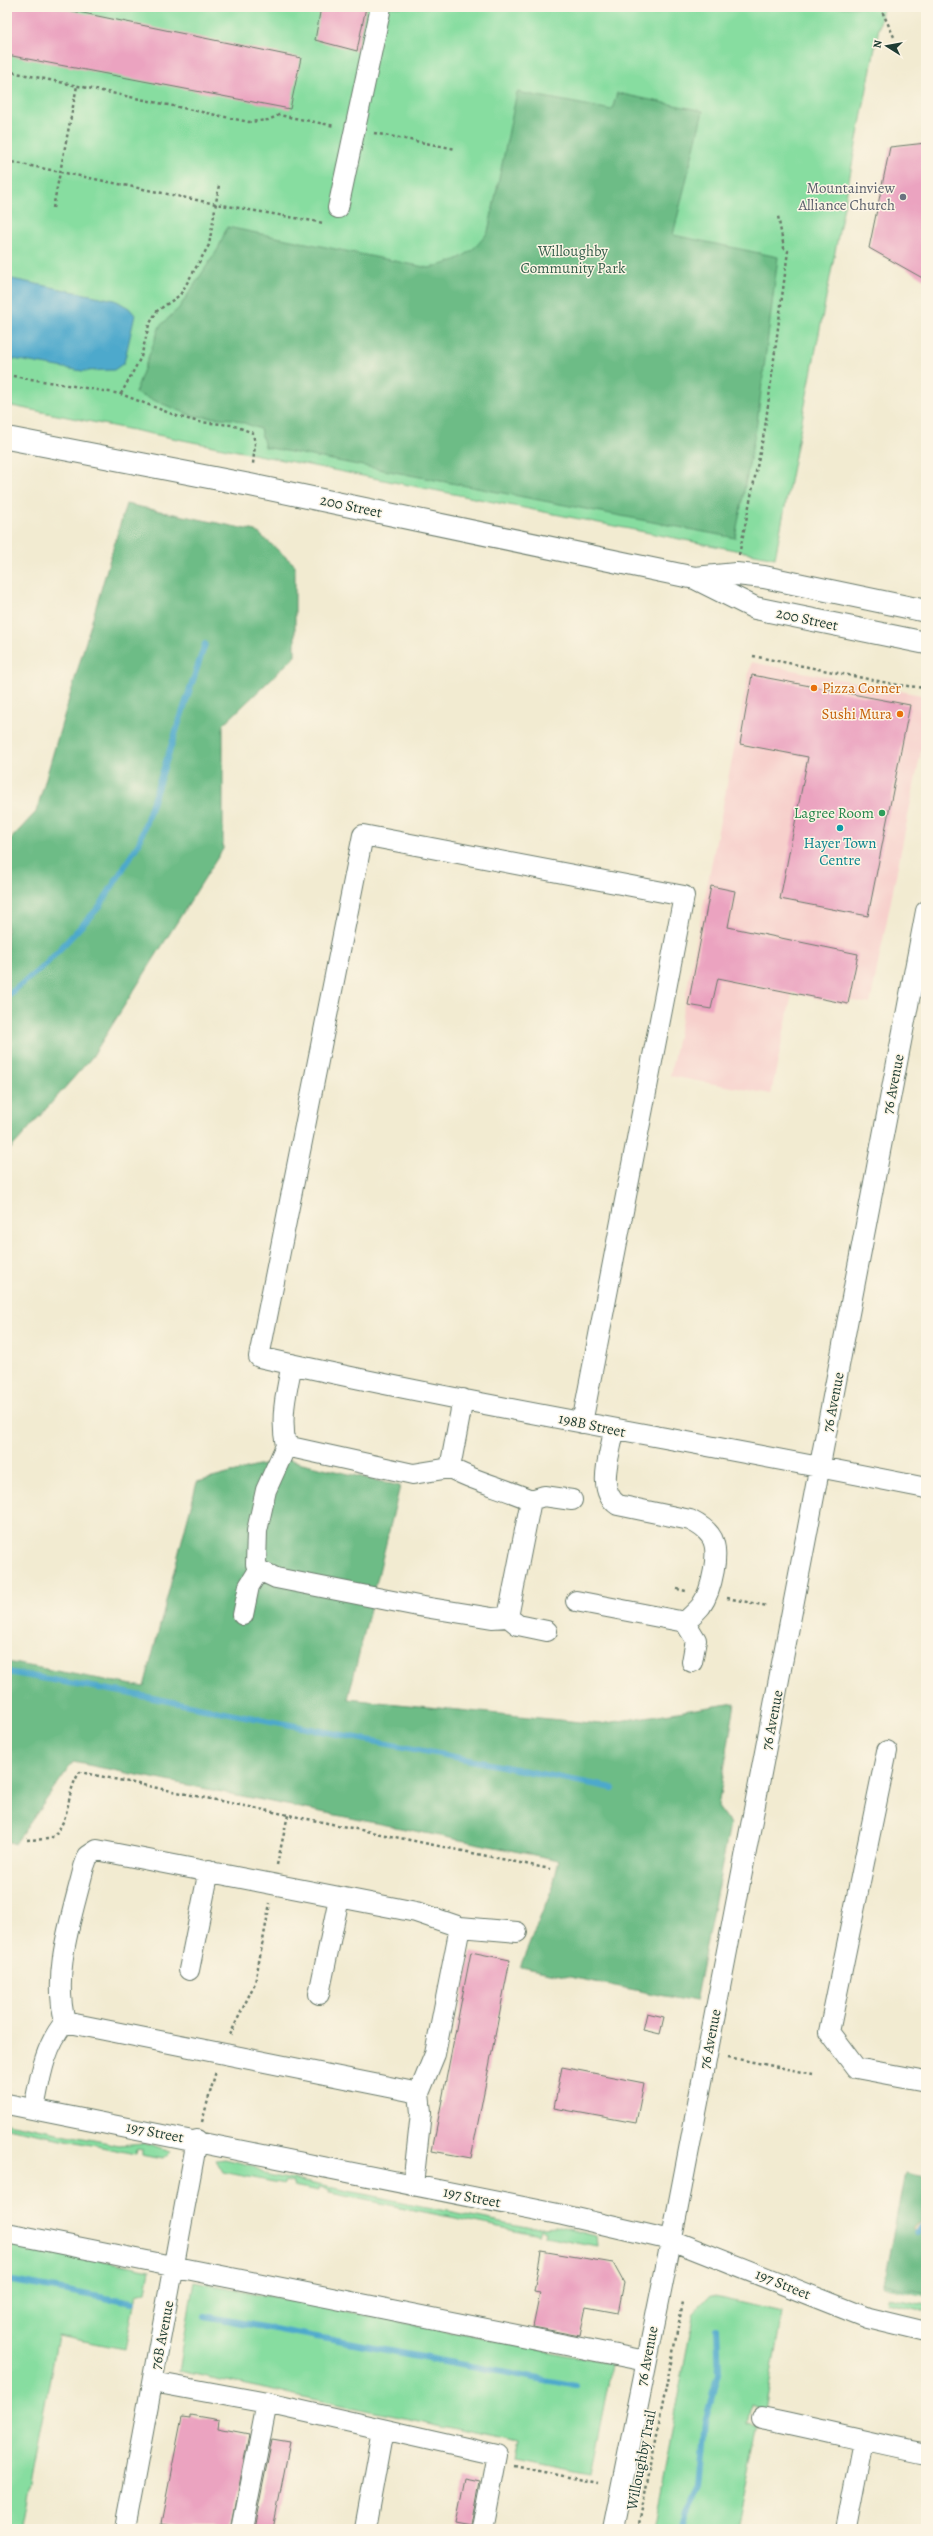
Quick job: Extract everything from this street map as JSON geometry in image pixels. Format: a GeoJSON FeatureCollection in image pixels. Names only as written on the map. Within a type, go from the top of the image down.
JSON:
{"type":"FeatureCollection","features":[{"type":"Feature","properties":{"kind":"main road","name":"200 Street"},"geometry":{"type":"LineString","coordinates":[[7,438],[250,485],[695,578],[755,608],[926,643]]}},
{"type":"Feature","properties":{"kind":"main road","name":"200 Street"},"geometry":{"type":"LineString","coordinates":[[695,578],[736,574],[764,577],[926,611]]}},
{"type":"Feature","properties":{"kind":"street"},"geometry":{"type":"LineString","coordinates":[[338,208],[381,7]]}},
{"type":"Feature","properties":{"kind":"street","name":"198B Street"},"geometry":{"type":"LineString","coordinates":[[582,1423],[684,896],[363,835],[259,1357],[614,1430],[820,1466],[926,1488]]}},
{"type":"Feature","properties":{"kind":"street","name":"76 Avenue"},"geometry":{"type":"LineString","coordinates":[[613,2529],[671,2240],[926,911]]}},
{"type":"Feature","properties":{"kind":"street"},"geometry":{"type":"LineString","coordinates":[[292,1364],[283,1412],[282,1428],[286,1446],[266,1490],[257,1531],[256,1564],[259,1570],[276,1578],[403,1603],[492,1618],[508,1617],[518,1625],[547,1631]]}},
{"type":"Feature","properties":{"kind":"street"},"geometry":{"type":"LineString","coordinates":[[450,1468],[463,1400]]}},
{"type":"Feature","properties":{"kind":"street"},"geometry":{"type":"LineString","coordinates":[[614,1430],[606,1479],[606,1491],[611,1501],[618,1505],[690,1520],[701,1526],[711,1536],[716,1547],[712,1581],[701,1606],[686,1622]]}},
{"type":"Feature","properties":{"kind":"street"},"geometry":{"type":"LineString","coordinates":[[286,1446],[413,1474],[450,1468],[480,1483],[511,1491],[531,1500],[544,1496],[572,1500]]}},
{"type":"Feature","properties":{"kind":"street"},"geometry":{"type":"LineString","coordinates":[[508,1617],[531,1500]]}},
{"type":"Feature","properties":{"kind":"street"},"geometry":{"type":"LineString","coordinates":[[243,1615],[249,1586],[259,1570]]}},
{"type":"Feature","properties":{"kind":"street"},"geometry":{"type":"LineString","coordinates":[[576,1601],[686,1622]]}},
{"type":"Feature","properties":{"kind":"street"},"geometry":{"type":"LineString","coordinates":[[686,1622],[696,1640],[692,1662]]}},
{"type":"Feature","properties":{"kind":"street"},"geometry":{"type":"LineString","coordinates":[[887,1751],[830,2032],[856,2068],[926,2081]]}},
{"type":"Feature","properties":{"kind":"street"},"geometry":{"type":"LineString","coordinates":[[64,2022],[59,2000],[60,1974],[88,1856],[97,1850],[209,1870],[339,1898],[416,1912],[460,1927],[517,1932]]}},
{"type":"Feature","properties":{"kind":"street"},"geometry":{"type":"LineString","coordinates":[[189,1970],[209,1870]]}},
{"type":"Feature","properties":{"kind":"street"},"geometry":{"type":"LineString","coordinates":[[319,1994],[339,1898]]}},
{"type":"Feature","properties":{"kind":"street"},"geometry":{"type":"LineString","coordinates":[[413,2185],[421,2113],[419,2093],[435,2054],[460,1927]]}},
{"type":"Feature","properties":{"kind":"street"},"geometry":{"type":"LineString","coordinates":[[64,2022],[221,2052],[419,2093]]}},
{"type":"Feature","properties":{"kind":"street"},"geometry":{"type":"LineString","coordinates":[[34,2109],[43,2062],[54,2034],[64,2022]]}},
{"type":"Feature","properties":{"kind":"street","name":"197 Street"},"geometry":{"type":"LineString","coordinates":[[7,2104],[197,2140],[563,2215],[671,2240],[868,2318],[926,2332]]}},
{"type":"Feature","properties":{"kind":"street","name":"76B Avenue"},"geometry":{"type":"LineString","coordinates":[[125,2529],[175,2267],[197,2140]]}},
{"type":"Feature","properties":{"kind":"street"},"geometry":{"type":"LineString","coordinates":[[7,2233],[646,2361]]}},
{"type":"Feature","properties":{"kind":"street"},"geometry":{"type":"LineString","coordinates":[[153,2382],[267,2403],[383,2430],[497,2454],[483,2529]]}},
{"type":"Feature","properties":{"kind":"street"},"geometry":{"type":"LineString","coordinates":[[242,2529],[267,2403]]}},
{"type":"Feature","properties":{"kind":"street"},"geometry":{"type":"LineString","coordinates":[[762,2418],[842,2434],[863,2441],[926,2454]]}},
{"type":"Feature","properties":{"kind":"street"},"geometry":{"type":"LineString","coordinates":[[365,2529],[383,2430]]}},
{"type":"Feature","properties":{"kind":"street"},"geometry":{"type":"LineString","coordinates":[[846,2529],[863,2441]]}},
{"type":"Feature","properties":{"kind":"path"},"geometry":{"type":"LineString","coordinates":[[880,7],[895,39]]}},
{"type":"Feature","properties":{"kind":"path"},"geometry":{"type":"LineString","coordinates":[[7,71],[249,122],[268,120],[279,115],[456,149]]}},
{"type":"Feature","properties":{"kind":"path"},"geometry":{"type":"LineString","coordinates":[[53,208],[77,86]]}},
{"type":"Feature","properties":{"kind":"path"},"geometry":{"type":"LineString","coordinates":[[7,161],[216,204],[335,225],[338,208]]}},
{"type":"Feature","properties":{"kind":"path"},"geometry":{"type":"LineString","coordinates":[[121,394],[142,357],[149,325],[157,311],[180,295],[209,245],[219,185]]}},
{"type":"Feature","properties":{"kind":"path"},"geometry":{"type":"LineString","coordinates":[[736,574],[765,428],[788,251],[784,248],[778,216]]}},
{"type":"Feature","properties":{"kind":"path"},"geometry":{"type":"LineString","coordinates":[[7,375],[121,394],[177,416],[200,422],[232,425],[253,433],[255,444],[250,485]]}},
{"type":"Feature","properties":{"kind":"path"},"geometry":{"type":"LineString","coordinates":[[753,656],[898,685],[926,688]]}},
{"type":"Feature","properties":{"kind":"path"},"geometry":{"type":"LineString","coordinates":[[27,1840],[50,1839],[62,1826],[74,1784],[80,1772],[550,1869]]}},
{"type":"Feature","properties":{"kind":"path"},"geometry":{"type":"LineString","coordinates":[[197,2140],[221,2052],[255,1983],[288,1815]]}},
{"type":"Feature","properties":{"kind":"path"},"geometry":{"type":"LineString","coordinates":[[728,2057],[813,2074]]}},
{"type":"Feature","properties":{"kind":"path","name":"Willoughby Trail"},"geometry":{"type":"LineString","coordinates":[[638,2529],[683,2302]]}},
{"type":"Feature","properties":{"kind":"path"},"geometry":{"type":"LineString","coordinates":[[506,2464],[598,2483]]}},
{"type":"Feature","properties":{"kind":"shaded area","name":"Hayer Town Centre"},"geometry":{"type":"Polygon","coordinates":[[[751,662],[926,696],[926,727],[870,1004],[793,989],[771,1094],[670,1076],[751,662]]]}},
{"type":"Feature","properties":{"kind":"green space","name":"Willoughby Community Park"},"geometry":{"type":"Polygon","coordinates":[[[7,7],[883,7],[775,558],[7,405],[7,7]]]}},
{"type":"Feature","properties":{"kind":"green space"},"geometry":{"type":"Polygon","coordinates":[[[517,92],[612,110],[617,93],[703,111],[673,235],[778,257],[757,423],[735,538],[265,447],[260,429],[233,419],[193,416],[135,393],[160,326],[179,308],[218,249],[227,227],[429,268],[456,260],[469,252],[488,232],[517,92]]]}},
{"type":"Feature","properties":{"kind":"green space"},"geometry":{"type":"Polygon","coordinates":[[[126,504],[256,531],[295,565],[295,656],[223,725],[223,849],[92,1057],[7,1153],[7,843],[36,812],[126,504]]]}},
{"type":"Feature","properties":{"kind":"green space"},"geometry":{"type":"Polygon","coordinates":[[[285,1459],[400,1486],[348,1699],[600,1724],[735,1703],[718,1807],[730,1824],[695,2002],[520,1967],[553,1886],[559,1860],[73,1762],[15,1844],[7,1841],[7,1662],[144,1687],[197,1482],[285,1459]]]}},
{"type":"Feature","properties":{"kind":"green space"},"geometry":{"type":"Polygon","coordinates":[[[7,2123],[119,2145],[142,2143],[171,2152],[163,2159],[142,2155],[142,2149],[137,2148],[136,2154],[7,2128],[7,2123]]]}},
{"type":"Feature","properties":{"kind":"green space"},"geometry":{"type":"Polygon","coordinates":[[[225,2159],[250,2165],[269,2175],[531,2228],[556,2226],[596,2236],[597,2246],[545,2236],[546,2231],[541,2229],[539,2235],[330,2193],[330,2190],[319,2188],[319,2191],[293,2186],[293,2183],[285,2181],[284,2184],[223,2172],[216,2160],[225,2159]]]}},
{"type":"Feature","properties":{"kind":"green space"},"geometry":{"type":"Polygon","coordinates":[[[905,2173],[926,2177],[926,2218],[912,2229],[920,2234],[926,2228],[926,2293],[883,2285],[905,2173]]]}},
{"type":"Feature","properties":{"kind":"green space"},"geometry":{"type":"Polygon","coordinates":[[[7,2241],[150,2270],[146,2292],[136,2295],[125,2349],[58,2336],[21,2529],[7,2529],[7,2241]]]}},
{"type":"Feature","properties":{"kind":"green space"},"geometry":{"type":"Polygon","coordinates":[[[194,2281],[612,2364],[590,2476],[515,2461],[519,2442],[179,2371],[194,2281]]]}},
{"type":"Feature","properties":{"kind":"green space"},"geometry":{"type":"Polygon","coordinates":[[[883,2285],[926,2293],[926,2296],[882,2287],[883,2285]]]}},
{"type":"Feature","properties":{"kind":"green space"},"geometry":{"type":"Polygon","coordinates":[[[710,2296],[782,2312],[765,2411],[751,2405],[747,2424],[759,2426],[737,2529],[652,2529],[694,2313],[710,2296]]]}},
{"type":"Feature","properties":{"kind":"green space"},"geometry":{"type":"Polygon","coordinates":[[[888,2298],[926,2305],[926,2311],[887,2303],[888,2298]]]}},
{"type":"Feature","properties":{"kind":"sand"},"geometry":{"type":"Polygon","coordinates":[[[926,2218],[926,2228],[920,2234],[912,2229],[926,2218]]]}},
{"type":"Feature","properties":{"kind":"water"},"geometry":{"type":"Polygon","coordinates":[[[7,278],[115,300],[129,308],[135,315],[124,363],[114,370],[82,371],[7,358],[7,278]]]}},
{"type":"Feature","properties":{"kind":"building"},"geometry":{"type":"Polygon","coordinates":[[[7,7],[54,7],[301,58],[290,109],[7,55],[7,7]]]}},
{"type":"Feature","properties":{"kind":"building"},"geometry":{"type":"Polygon","coordinates":[[[321,7],[366,7],[357,51],[315,40],[321,7]]]}},
{"type":"Feature","properties":{"kind":"building","name":"Mountainview Alliance Church"},"geometry":{"type":"Polygon","coordinates":[[[926,143],[926,280],[869,248],[890,147],[926,143]]]}},
{"type":"Feature","properties":{"kind":"building","name":"Hayer Town Centre"},"geometry":{"type":"Polygon","coordinates":[[[752,675],[910,705],[868,916],[780,899],[808,757],[740,744],[752,675]]]}},
{"type":"Feature","properties":{"kind":"building"},"geometry":{"type":"Polygon","coordinates":[[[711,886],[735,891],[728,927],[858,954],[848,1004],[718,978],[711,1009],[688,1005],[711,886]]]}},
{"type":"Feature","properties":{"kind":"building"},"geometry":{"type":"Polygon","coordinates":[[[471,1952],[510,1960],[471,2158],[432,2151],[471,1952]]]}},
{"type":"Feature","properties":{"kind":"building"},"geometry":{"type":"Polygon","coordinates":[[[647,2013],[664,2017],[660,2034],[643,2030],[647,2013]]]}},
{"type":"Feature","properties":{"kind":"building"},"geometry":{"type":"Polygon","coordinates":[[[562,2067],[644,2083],[636,2123],[554,2108],[562,2067]]]}},
{"type":"Feature","properties":{"kind":"building"},"geometry":{"type":"Polygon","coordinates":[[[541,2251],[613,2263],[624,2283],[618,2313],[586,2307],[580,2336],[533,2327],[540,2293],[534,2292],[541,2251]]]}},
{"type":"Feature","properties":{"kind":"building"},"geometry":{"type":"Polygon","coordinates":[[[190,2415],[219,2420],[218,2428],[249,2434],[231,2529],[192,2529],[161,2523],[182,2417],[190,2418],[190,2415]]]}},
{"type":"Feature","properties":{"kind":"building"},"geometry":{"type":"Polygon","coordinates":[[[272,2439],[290,2442],[273,2529],[254,2529],[272,2439]]]}},
{"type":"Feature","properties":{"kind":"building"},"geometry":{"type":"Polygon","coordinates":[[[465,2478],[480,2481],[472,2527],[456,2524],[465,2478]]]}},
{"type":"Feature","properties":{"kind":"waterway"},"geometry":{"type":"LineString","coordinates":[[7,996],[46,964],[100,906],[139,843],[205,644]]}},
{"type":"Feature","properties":{"kind":"waterway"},"geometry":{"type":"LineString","coordinates":[[7,1672],[127,1693],[613,1788]]}},
{"type":"Feature","properties":{"kind":"waterway"},"geometry":{"type":"LineString","coordinates":[[916,2233],[926,2222]]}},
{"type":"Feature","properties":{"kind":"waterway"},"geometry":{"type":"LineString","coordinates":[[7,2280],[132,2303]]}},
{"type":"Feature","properties":{"kind":"waterway"},"geometry":{"type":"LineString","coordinates":[[205,2316],[577,2386]]}},
{"type":"Feature","properties":{"kind":"waterway"},"geometry":{"type":"LineString","coordinates":[[682,2529],[688,2510],[699,2489],[705,2422],[718,2374],[716,2328]]}},
{"type":"Feature","properties":{"kind":"place","name":"Mountainview Alliance Church"},"geometry":{"type":"Point","coordinates":[903,197]}},
{"type":"Feature","properties":{"kind":"place","name":"Pizza Corner"},"geometry":{"type":"Point","coordinates":[814,688]}},
{"type":"Feature","properties":{"kind":"place","name":"Sushi Mura"},"geometry":{"type":"Point","coordinates":[900,714]}},
{"type":"Feature","properties":{"kind":"place","name":"Lagree Room"},"geometry":{"type":"Point","coordinates":[882,813]}},
{"type":"Feature","properties":{"kind":"place","name":"Hayer Town Centre"},"geometry":{"type":"Point","coordinates":[840,828]}}]}
